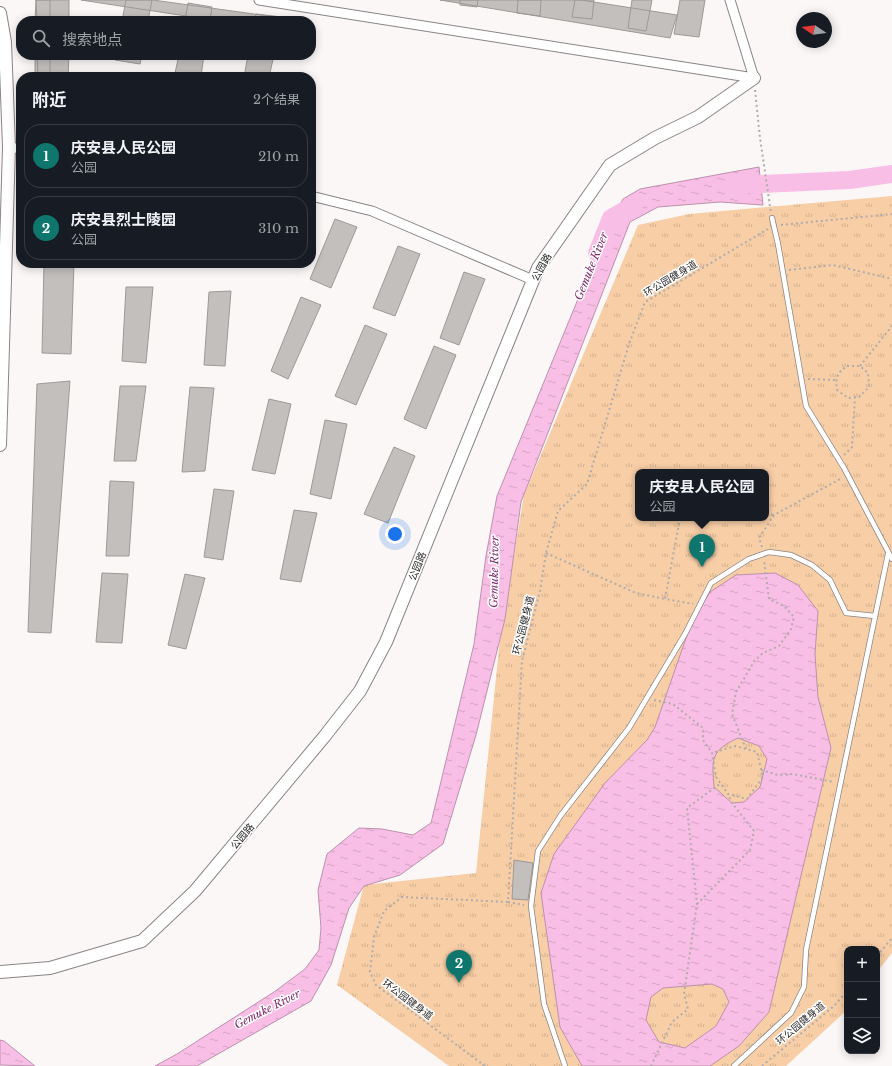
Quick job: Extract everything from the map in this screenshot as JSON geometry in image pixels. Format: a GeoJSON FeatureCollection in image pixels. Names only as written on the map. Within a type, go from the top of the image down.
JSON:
{"type":"FeatureCollection","features":[{"type":"Feature","properties":{"kind":"street"},"geometry":{"type":"LineString","coordinates":[[260,0],[754,78],[730,0]]}},
{"type":"Feature","properties":{"kind":"street"},"geometry":{"type":"LineString","coordinates":[[0,13],[5,42],[9,147],[0,445]]}},
{"type":"Feature","properties":{"kind":"street","name":"公园路"},"geometry":{"type":"LineString","coordinates":[[0,972],[50,968],[142,941],[196,891],[360,691],[386,642],[533,280],[542,262],[610,165],[655,138],[698,117],[754,78]]}},
{"type":"Feature","properties":{"kind":"street"},"geometry":{"type":"LineString","coordinates":[[9,147],[16,148]]}},
{"type":"Feature","properties":{"kind":"street"},"geometry":{"type":"LineString","coordinates":[[316,197],[372,211],[533,280]]}},
{"type":"Feature","properties":{"kind":"lane"},"geometry":{"type":"LineString","coordinates":[[772,218],[783,271],[806,406],[848,475],[888,554],[892,559]]}},
{"type":"Feature","properties":{"kind":"lane"},"geometry":{"type":"LineString","coordinates":[[565,1066],[544,1004],[530,906],[538,851],[561,815],[629,728],[685,634],[711,583],[749,559],[764,553],[769,552],[791,556],[812,565],[830,580],[846,613],[876,616]]}},
{"type":"Feature","properties":{"kind":"lane"},"geometry":{"type":"LineString","coordinates":[[734,1066],[791,1013],[804,987],[806,950],[888,554]]}},
{"type":"Feature","properties":{"kind":"path"},"geometry":{"type":"LineString","coordinates":[[754,78],[760,138],[772,218]]}},
{"type":"Feature","properties":{"kind":"path","name":"环公园健身道"},"geometry":{"type":"LineString","coordinates":[[485,1066],[376,985],[370,972],[374,937],[384,910],[402,898],[508,902],[522,661],[540,591],[546,553],[558,511],[587,484],[629,344],[645,302],[774,225],[892,214]]}},
{"type":"Feature","properties":{"kind":"path"},"geometry":{"type":"LineString","coordinates":[[783,271],[833,265],[892,279]]}},
{"type":"Feature","properties":{"kind":"path"},"geometry":{"type":"LineString","coordinates":[[860,366],[892,326]]}},
{"type":"Feature","properties":{"kind":"path"},"geometry":{"type":"LineString","coordinates":[[847,366],[860,366],[868,373],[869,387],[859,397],[848,398],[837,390],[835,380],[839,372],[847,366]]}},
{"type":"Feature","properties":{"kind":"path"},"geometry":{"type":"LineString","coordinates":[[801,378],[835,380]]}},
{"type":"Feature","properties":{"kind":"path"},"geometry":{"type":"LineString","coordinates":[[840,461],[852,447],[855,397]]}},
{"type":"Feature","properties":{"kind":"path"},"geometry":{"type":"LineString","coordinates":[[746,749],[732,714],[736,692],[755,660],[763,653],[779,646],[791,629],[794,617],[784,606],[769,599],[764,553],[759,538],[774,515],[848,475]]}},
{"type":"Feature","properties":{"kind":"path"},"geometry":{"type":"LineString","coordinates":[[769,514],[774,515]]}},
{"type":"Feature","properties":{"kind":"path"},"geometry":{"type":"LineString","coordinates":[[665,599],[679,521]]}},
{"type":"Feature","properties":{"kind":"path"},"geometry":{"type":"LineString","coordinates":[[546,553],[636,593],[700,605]]}},
{"type":"Feature","properties":{"kind":"path"},"geometry":{"type":"LineString","coordinates":[[647,698],[673,704],[703,728],[703,740],[712,753],[716,777],[728,794],[732,803],[754,831],[750,850],[697,904]]}},
{"type":"Feature","properties":{"kind":"path"},"geometry":{"type":"LineString","coordinates":[[712,753],[736,746],[756,752],[763,777],[747,799],[728,794]]}},
{"type":"Feature","properties":{"kind":"path"},"geometry":{"type":"LineString","coordinates":[[761,770],[778,776],[793,774],[841,783]]}},
{"type":"Feature","properties":{"kind":"path"},"geometry":{"type":"LineString","coordinates":[[651,1066],[672,1022],[688,1009],[684,994],[697,904],[687,808],[721,783]]}},
{"type":"Feature","properties":{"kind":"path"},"geometry":{"type":"LineString","coordinates":[[508,902],[530,906]]}},
{"type":"Feature","properties":{"kind":"path"},"geometry":{"type":"LineString","coordinates":[[880,952],[892,938]]}},
{"type":"Feature","properties":{"kind":"path","name":"环公园健身道"},"geometry":{"type":"LineString","coordinates":[[762,1066],[834,1006],[844,994]]}},
{"type":"Feature","properties":{"kind":"green space"},"geometry":{"type":"Polygon","coordinates":[[[892,196],[892,953],[880,968],[880,946],[844,946],[844,1013],[786,1066],[449,1066],[337,985],[364,885],[476,873],[500,639],[524,495],[638,225],[689,214],[892,196]]]}},
{"type":"Feature","properties":{"kind":"water"},"geometry":{"type":"Polygon","coordinates":[[[759,167],[763,205],[720,202],[658,207],[630,222],[521,502],[505,619],[476,735],[443,844],[400,875],[364,886],[349,908],[331,965],[311,1001],[197,1066],[155,1066],[177,1054],[274,992],[305,969],[319,950],[321,928],[318,890],[327,854],[359,828],[382,829],[413,835],[431,823],[474,644],[486,556],[497,496],[606,231],[623,199],[640,189],[759,167]]]}},
{"type":"Feature","properties":{"kind":"water"},"geometry":{"type":"Polygon","coordinates":[[[775,573],[798,585],[818,611],[815,654],[818,697],[831,748],[769,1012],[739,1046],[710,1066],[582,1066],[560,1027],[541,893],[554,854],[605,783],[647,740],[655,727],[692,621],[710,592],[736,575],[775,573]],[[738,738],[722,747],[713,763],[714,787],[732,803],[744,802],[760,787],[767,759],[759,746],[738,738]],[[712,984],[663,988],[651,997],[646,1020],[659,1042],[685,1048],[716,1026],[729,1002],[723,989],[712,984]]]}},
{"type":"Feature","properties":{"kind":"water"},"geometry":{"type":"Polygon","coordinates":[[[0,1040],[4,1041],[35,1066],[0,1065],[0,1040]]]}},
{"type":"Feature","properties":{"kind":"building"},"geometry":{"type":"Polygon","coordinates":[[[36,0],[69,0],[69,16],[37,16],[36,0]]]}},
{"type":"Feature","properties":{"kind":"building"},"geometry":{"type":"Polygon","coordinates":[[[36,0],[50,0],[50,16],[35,16],[36,0]]]}},
{"type":"Feature","properties":{"kind":"building"},"geometry":{"type":"Polygon","coordinates":[[[81,0],[153,0],[268,16],[186,16],[81,0]]]}},
{"type":"Feature","properties":{"kind":"building"},"geometry":{"type":"Polygon","coordinates":[[[126,0],[152,0],[149,16],[123,16],[126,0]]]}},
{"type":"Feature","properties":{"kind":"building"},"geometry":{"type":"Polygon","coordinates":[[[440,0],[581,0],[677,15],[670,38],[440,0]]]}},
{"type":"Feature","properties":{"kind":"building"},"geometry":{"type":"Polygon","coordinates":[[[460,0],[478,0],[477,7],[460,5],[460,0]]]}},
{"type":"Feature","properties":{"kind":"building"},"geometry":{"type":"Polygon","coordinates":[[[518,0],[541,0],[540,16],[517,13],[518,0]]]}},
{"type":"Feature","properties":{"kind":"building"},"geometry":{"type":"Polygon","coordinates":[[[575,0],[594,0],[592,19],[572,17],[575,0]]]}},
{"type":"Feature","properties":{"kind":"building"},"geometry":{"type":"Polygon","coordinates":[[[632,0],[652,0],[646,31],[628,28],[632,0]]]}},
{"type":"Feature","properties":{"kind":"building"},"geometry":{"type":"Polygon","coordinates":[[[680,0],[705,0],[699,37],[674,34],[680,0]]]}},
{"type":"Feature","properties":{"kind":"building"},"geometry":{"type":"Polygon","coordinates":[[[188,3],[212,7],[211,16],[186,16],[188,3]]]}},
{"type":"Feature","properties":{"kind":"building"},"geometry":{"type":"Polygon","coordinates":[[[256,14],[273,16],[255,16],[256,14]]]}},
{"type":"Feature","properties":{"kind":"building"},"geometry":{"type":"Polygon","coordinates":[[[35,60],[50,60],[50,72],[35,72],[35,60]]]}},
{"type":"Feature","properties":{"kind":"building"},"geometry":{"type":"Polygon","coordinates":[[[37,60],[69,60],[68,72],[38,72],[37,60]]]}},
{"type":"Feature","properties":{"kind":"building"},"geometry":{"type":"Polygon","coordinates":[[[115,60],[141,60],[140,64],[115,60]]]}},
{"type":"Feature","properties":{"kind":"building"},"geometry":{"type":"Polygon","coordinates":[[[178,60],[203,60],[202,72],[175,72],[178,60]]]}},
{"type":"Feature","properties":{"kind":"building"},"geometry":{"type":"Polygon","coordinates":[[[247,60],[273,60],[270,72],[245,72],[247,60]]]}},
{"type":"Feature","properties":{"kind":"building"},"geometry":{"type":"Polygon","coordinates":[[[335,219],[357,227],[331,288],[310,279],[315,268],[316,268],[316,265],[335,219]]]}},
{"type":"Feature","properties":{"kind":"building"},"geometry":{"type":"Polygon","coordinates":[[[398,246],[420,254],[395,316],[373,308],[398,246]]]}},
{"type":"Feature","properties":{"kind":"building"},"geometry":{"type":"Polygon","coordinates":[[[44,268],[74,268],[71,354],[42,353],[44,268]]]}},
{"type":"Feature","properties":{"kind":"building"},"geometry":{"type":"Polygon","coordinates":[[[464,272],[485,279],[459,345],[440,338],[464,272]]]}},
{"type":"Feature","properties":{"kind":"building"},"geometry":{"type":"Polygon","coordinates":[[[126,287],[153,287],[146,363],[122,361],[126,287]]]}},
{"type":"Feature","properties":{"kind":"building"},"geometry":{"type":"Polygon","coordinates":[[[231,291],[225,366],[204,365],[209,292],[231,291]]]}},
{"type":"Feature","properties":{"kind":"building"},"geometry":{"type":"Polygon","coordinates":[[[301,297],[321,305],[288,379],[271,371],[301,297]]]}},
{"type":"Feature","properties":{"kind":"building"},"geometry":{"type":"Polygon","coordinates":[[[365,325],[387,334],[356,405],[335,396],[365,325]]]}},
{"type":"Feature","properties":{"kind":"building"},"geometry":{"type":"Polygon","coordinates":[[[434,346],[456,355],[426,429],[404,419],[434,346]]]}},
{"type":"Feature","properties":{"kind":"building"},"geometry":{"type":"Polygon","coordinates":[[[70,381],[51,633],[28,632],[37,384],[70,381]]]}},
{"type":"Feature","properties":{"kind":"building"},"geometry":{"type":"Polygon","coordinates":[[[120,386],[146,386],[136,461],[114,461],[120,386]]]}},
{"type":"Feature","properties":{"kind":"building"},"geometry":{"type":"Polygon","coordinates":[[[190,387],[214,388],[205,471],[182,472],[190,387]]]}},
{"type":"Feature","properties":{"kind":"building"},"geometry":{"type":"Polygon","coordinates":[[[269,399],[291,404],[275,474],[252,470],[269,399]]]}},
{"type":"Feature","properties":{"kind":"building"},"geometry":{"type":"Polygon","coordinates":[[[325,420],[347,424],[331,499],[310,494],[325,420]]]}},
{"type":"Feature","properties":{"kind":"building"},"geometry":{"type":"Polygon","coordinates":[[[394,447],[415,456],[388,523],[364,514],[394,447]]]}},
{"type":"Feature","properties":{"kind":"building"},"geometry":{"type":"Polygon","coordinates":[[[110,481],[134,482],[129,556],[106,556],[110,481]]]}},
{"type":"Feature","properties":{"kind":"building"},"geometry":{"type":"Polygon","coordinates":[[[214,489],[234,491],[223,560],[204,557],[214,489]]]}},
{"type":"Feature","properties":{"kind":"building"},"geometry":{"type":"Polygon","coordinates":[[[294,510],[317,513],[301,582],[280,579],[294,510]]]}},
{"type":"Feature","properties":{"kind":"building"},"geometry":{"type":"Polygon","coordinates":[[[102,573],[128,574],[122,643],[96,642],[102,573]]]}},
{"type":"Feature","properties":{"kind":"building"},"geometry":{"type":"Polygon","coordinates":[[[185,574],[205,578],[186,649],[168,645],[185,574]]]}},
{"type":"Feature","properties":{"kind":"building"},"geometry":{"type":"Polygon","coordinates":[[[514,860],[533,863],[528,900],[512,899],[514,860]]]}},
{"type":"Feature","properties":{"kind":"waterway","name":"Gemuke River"},"geometry":{"type":"LineString","coordinates":[[737,185],[850,180],[892,174]]}},
{"type":"Feature","properties":{"kind":"waterway","name":"Gemuke River"},"geometry":{"type":"LineString","coordinates":[[597,253],[611,218],[634,205]]}},
{"type":"Feature","properties":{"kind":"place","name":"庆安县人民公园"},"geometry":{"type":"Point","coordinates":[702,567]}},
{"type":"Feature","properties":{"kind":"place","name":"庆安县烈士陵园"},"geometry":{"type":"Point","coordinates":[459,983]}}]}
